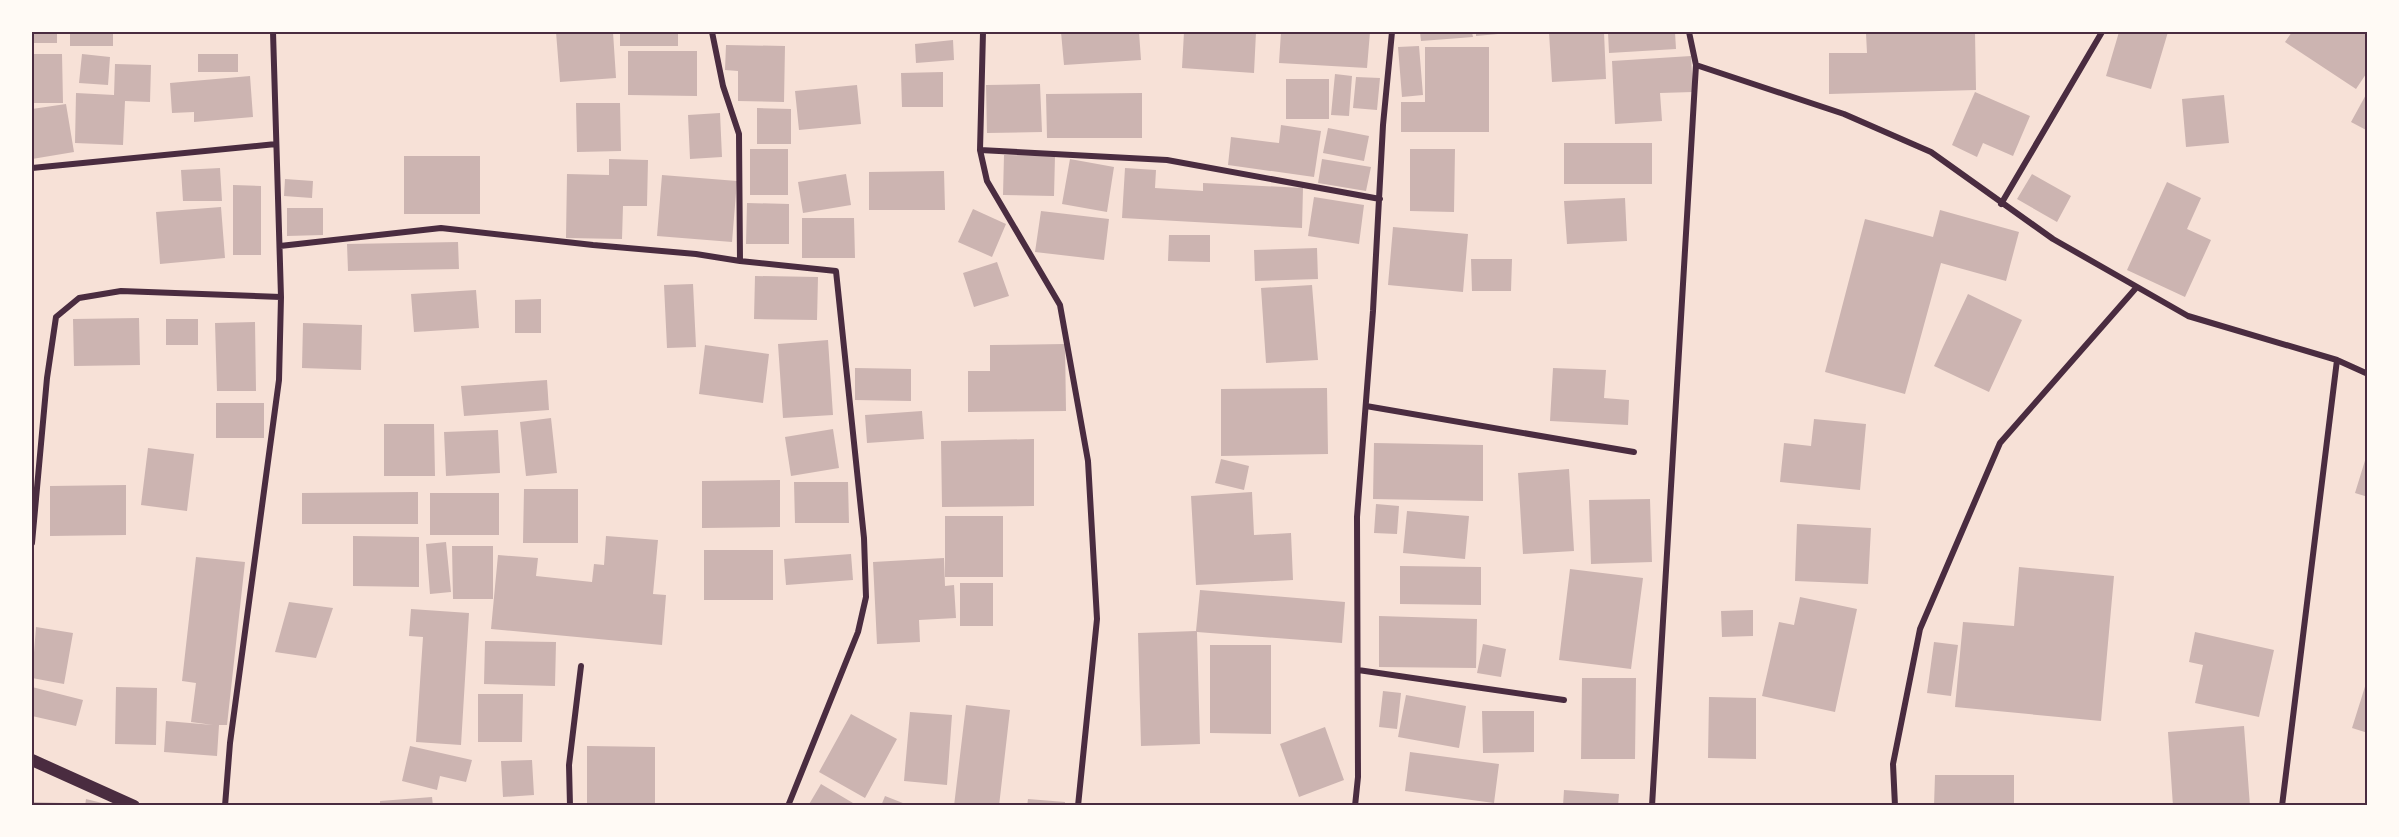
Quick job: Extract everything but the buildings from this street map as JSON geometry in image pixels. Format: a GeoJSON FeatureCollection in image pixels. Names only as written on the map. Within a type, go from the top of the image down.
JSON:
{"type":"FeatureCollection","features":[{"type":"Feature","properties":{"kind":"main road"},"geometry":{"type":"LineString","coordinates":[[32,760],[134,806]]}},
{"type":"Feature","properties":{"kind":"street"},"geometry":{"type":"LineString","coordinates":[[225,806],[230,743],[279,380],[281,297],[273,32]]}},
{"type":"Feature","properties":{"kind":"street"},"geometry":{"type":"LineString","coordinates":[[712,32],[723,86],[739,134],[740,261]]}},
{"type":"Feature","properties":{"kind":"street"},"geometry":{"type":"LineString","coordinates":[[983,32],[980,150],[987,181],[1060,305],[1088,461],[1097,619],[1078,806]]}},
{"type":"Feature","properties":{"kind":"street"},"geometry":{"type":"LineString","coordinates":[[1355,806],[1358,777],[1357,517],[1380,199],[1383,125],[1392,32]]}},
{"type":"Feature","properties":{"kind":"street"},"geometry":{"type":"LineString","coordinates":[[1652,806],[1695,65],[1689,32]]}},
{"type":"Feature","properties":{"kind":"street"},"geometry":{"type":"LineString","coordinates":[[2001,204],[2102,32]]}},
{"type":"Feature","properties":{"kind":"street"},"geometry":{"type":"LineString","coordinates":[[1695,65],[1844,114],[1931,152],[2001,204],[2136,288],[2188,316],[2337,360],[2367,374]]}},
{"type":"Feature","properties":{"kind":"street"},"geometry":{"type":"LineString","coordinates":[[32,168],[276,144]]}},
{"type":"Feature","properties":{"kind":"street"},"geometry":{"type":"LineString","coordinates":[[980,150],[1167,160],[1380,199]]}},
{"type":"Feature","properties":{"kind":"street"},"geometry":{"type":"LineString","coordinates":[[280,246],[441,228],[836,271],[864,538],[866,597],[858,632],[788,806]]}},
{"type":"Feature","properties":{"kind":"street"},"geometry":{"type":"LineString","coordinates":[[1895,806],[1893,764],[1920,628],[2000,443],[2136,288]]}},
{"type":"Feature","properties":{"kind":"street"},"geometry":{"type":"LineString","coordinates":[[32,543],[47,378],[56,317],[79,298],[122,291],[281,297]]}},
{"type":"Feature","properties":{"kind":"street"},"geometry":{"type":"LineString","coordinates":[[2282,806],[2337,360]]}},
{"type":"Feature","properties":{"kind":"street"},"geometry":{"type":"LineString","coordinates":[[1366,406],[1634,452]]}},
{"type":"Feature","properties":{"kind":"street"},"geometry":{"type":"LineString","coordinates":[[570,806],[569,765],[582,666]]}},
{"type":"Feature","properties":{"kind":"street"},"geometry":{"type":"LineString","coordinates":[[1358,670],[1564,700]]}}]}
